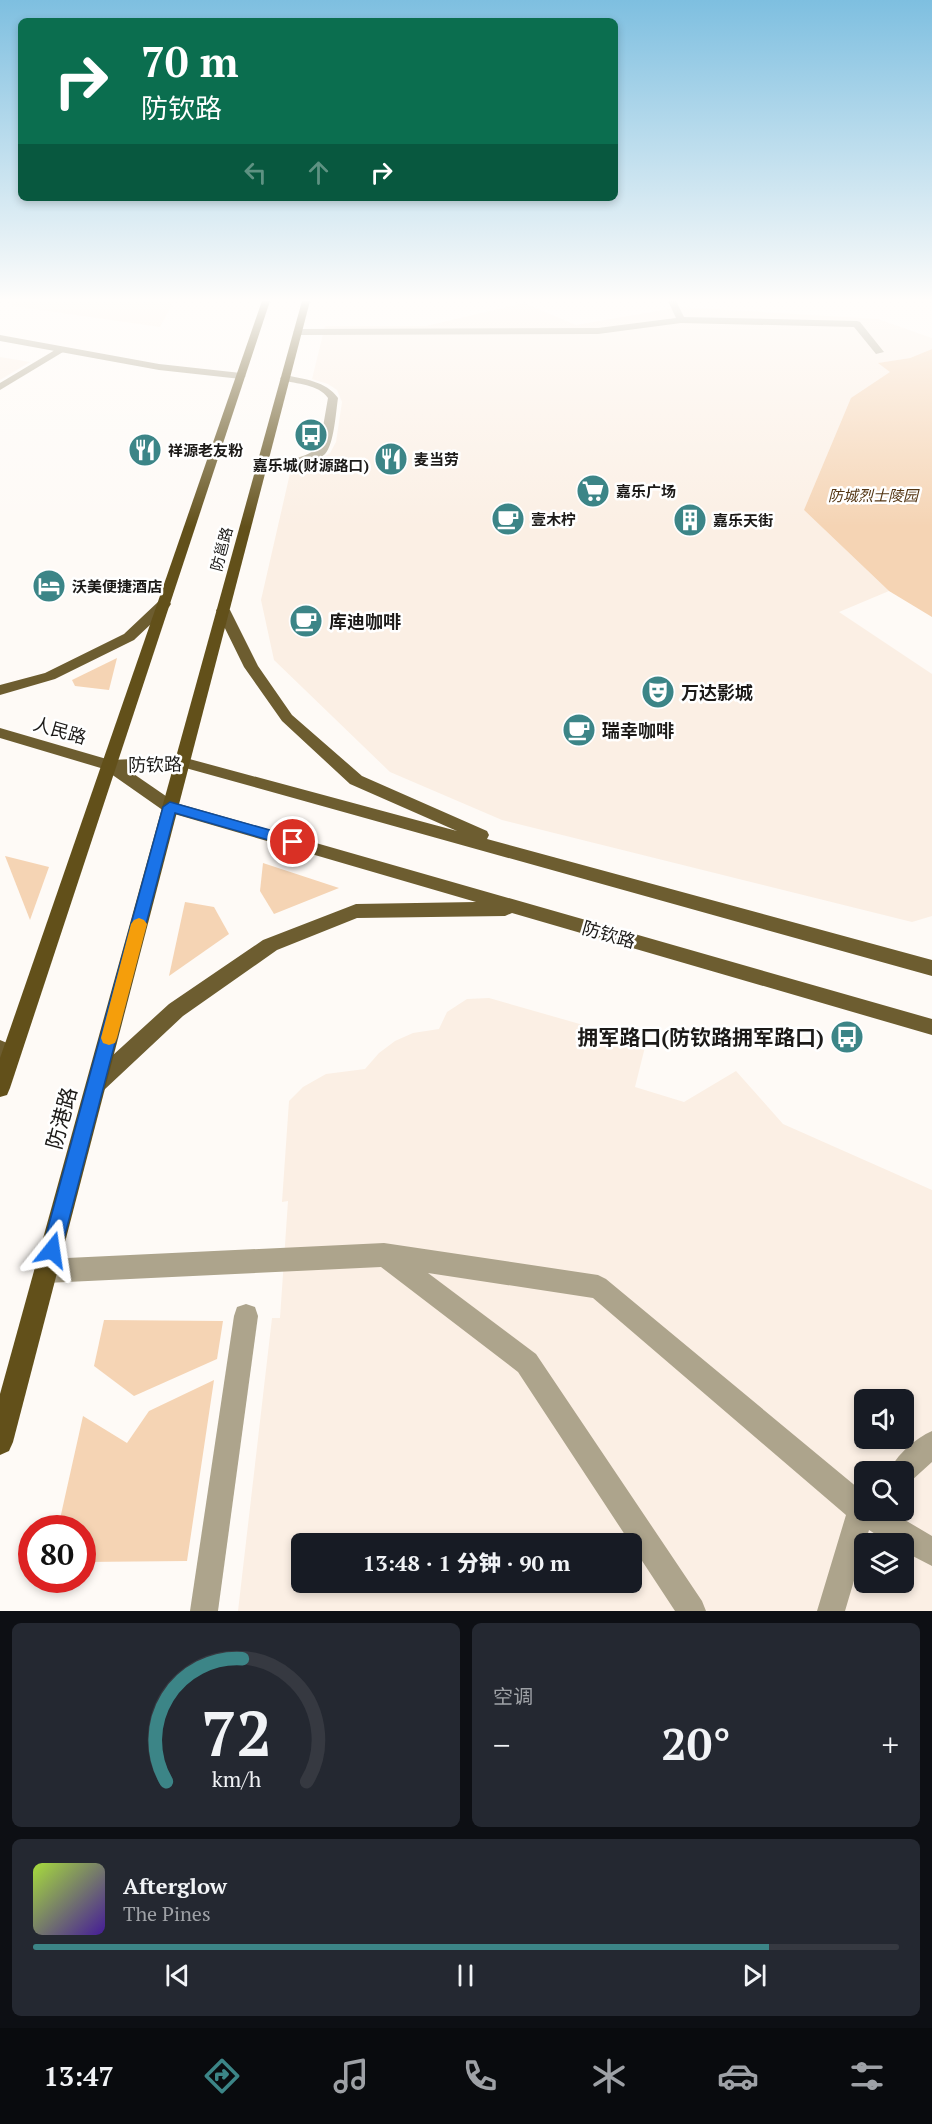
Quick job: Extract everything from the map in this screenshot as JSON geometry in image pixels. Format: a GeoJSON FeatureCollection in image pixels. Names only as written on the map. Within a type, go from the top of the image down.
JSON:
{"type":"FeatureCollection","features":[{"type":"Feature","properties":{"kind":"highway","name":"防邕路"},"geometry":{"type":"LineString","coordinates":[[110,765],[241,376]]}},
{"type":"Feature","properties":{"kind":"highway","name":"防邕路"},"geometry":{"type":"LineString","coordinates":[[170,807],[285,378]]}},
{"type":"Feature","properties":{"kind":"highway"},"geometry":{"type":"LineString","coordinates":[[1,1085],[110,765]]}},
{"type":"Feature","properties":{"kind":"highway","name":"防港路"},"geometry":{"type":"LineString","coordinates":[[0,1442],[170,807]]}},
{"type":"Feature","properties":{"kind":"main road"},"geometry":{"type":"LineString","coordinates":[[0,690],[50,676],[129,638],[164,604]]}},
{"type":"Feature","properties":{"kind":"main road"},"geometry":{"type":"LineString","coordinates":[[223,610],[251,667],[287,718],[356,780],[537,859]]}},
{"type":"Feature","properties":{"kind":"main road","name":"人民路"},"geometry":{"type":"LineString","coordinates":[[0,733],[110,765]]}},
{"type":"Feature","properties":{"kind":"main road","name":"防钦路"},"geometry":{"type":"LineString","coordinates":[[110,765],[183,762],[932,968]]}},
{"type":"Feature","properties":{"kind":"main road","name":"防钦路"},"geometry":{"type":"LineString","coordinates":[[110,765],[170,807],[932,1027]]}},
{"type":"Feature","properties":{"kind":"main road"},"geometry":{"type":"LineString","coordinates":[[97,1083],[176,1010],[270,945],[356,911],[523,909]]}},
{"type":"Feature","properties":{"kind":"main road"},"geometry":{"type":"LineString","coordinates":[[0,1049],[1,1085]]}},
{"type":"Feature","properties":{"kind":"street"},"geometry":{"type":"LineString","coordinates":[[0,387],[18,376]]}},
{"type":"Feature","properties":{"kind":"street"},"geometry":{"type":"LineString","coordinates":[[261,470],[312,457],[321,452],[325,444],[333,398],[329,392],[311,383],[285,378]]}},
{"type":"Feature","properties":{"kind":"street"},"geometry":{"type":"LineString","coordinates":[[46,1271],[384,1255],[598,1287],[854,1502]]}},
{"type":"Feature","properties":{"kind":"street"},"geometry":{"type":"LineString","coordinates":[[384,1255],[527,1363],[692,1611]]}},
{"type":"Feature","properties":{"kind":"street"},"geometry":{"type":"LineString","coordinates":[[204,1611],[246,1316]]}},
{"type":"Feature","properties":{"kind":"street"},"geometry":{"type":"LineString","coordinates":[[914,1461],[932,1444]]}},
{"type":"Feature","properties":{"kind":"street"},"geometry":{"type":"LineString","coordinates":[[831,1611],[858,1521]]}},
{"type":"Feature","properties":{"kind":"street"},"geometry":{"type":"LineString","coordinates":[[882,1521],[932,1552]]}},
{"type":"Feature","properties":{"kind":"shaded area"},"geometry":{"type":"Polygon","coordinates":[[[313,376],[888,376],[804,510],[889,591],[839,612],[932,674],[932,916],[912,922],[502,820],[390,772],[274,660],[261,600],[291,469],[316,462],[330,453],[336,442],[342,402],[337,390],[328,384],[312,379],[313,376]]]}},
{"type":"Feature","properties":{"kind":"shaded area"},"geometry":{"type":"Polygon","coordinates":[[[489,998],[646,1043],[635,1087],[684,1102],[736,1071],[783,1124],[932,1190],[932,1611],[238,1611],[272,1318],[280,1318],[288,1201],[282,1202],[289,1101],[303,1087],[326,1074],[365,1069],[379,1053],[395,1041],[413,1033],[439,1029],[447,1012],[467,999],[489,998]]]}},
{"type":"Feature","properties":{"kind":"green space","name":"防城烈士陵园"},"geometry":{"type":"Polygon","coordinates":[[[884,376],[932,376],[932,617],[889,591],[804,510],[851,398],[884,376]]]}},
{"type":"Feature","properties":{"kind":"green space"},"geometry":{"type":"Polygon","coordinates":[[[117,658],[109,690],[75,686],[72,680],[117,658]]]}},
{"type":"Feature","properties":{"kind":"green space"},"geometry":{"type":"Polygon","coordinates":[[[5,856],[49,867],[30,920],[5,856]]]}},
{"type":"Feature","properties":{"kind":"green space"},"geometry":{"type":"Polygon","coordinates":[[[263,863],[339,888],[274,914],[260,891],[263,863]]]}},
{"type":"Feature","properties":{"kind":"green space"},"geometry":{"type":"Polygon","coordinates":[[[185,902],[214,907],[229,934],[169,976],[185,902]]]}},
{"type":"Feature","properties":{"kind":"green space"},"geometry":{"type":"Polygon","coordinates":[[[104,1320],[223,1321],[217,1359],[134,1396],[94,1366],[104,1320]]]}},
{"type":"Feature","properties":{"kind":"green space"},"geometry":{"type":"Polygon","coordinates":[[[214,1380],[187,1561],[96,1562],[96,1515],[61,1515],[83,1416],[127,1443],[149,1411],[214,1380]]]}},
{"type":"Feature","properties":{"kind":"slow traffic"},"geometry":{"type":"LineString","coordinates":[[109,1038],[139,924]]}},
{"type":"Feature","properties":{"kind":"place","name":"嘉乐城(财源路口)"},"geometry":{"type":"Point","coordinates":[311,435]}},
{"type":"Feature","properties":{"kind":"place","name":"祥源老友粉"},"geometry":{"type":"Point","coordinates":[145,450]}},
{"type":"Feature","properties":{"kind":"place","name":"麦当劳"},"geometry":{"type":"Point","coordinates":[391,459]}},
{"type":"Feature","properties":{"kind":"place","name":"嘉乐广场"},"geometry":{"type":"Point","coordinates":[593,491]}},
{"type":"Feature","properties":{"kind":"place","name":"壹木柠"},"geometry":{"type":"Point","coordinates":[508,519]}},
{"type":"Feature","properties":{"kind":"place","name":"嘉乐天街"},"geometry":{"type":"Point","coordinates":[690,520]}},
{"type":"Feature","properties":{"kind":"place","name":"沃美便捷酒店"},"geometry":{"type":"Point","coordinates":[49,586]}},
{"type":"Feature","properties":{"kind":"place","name":"库迪咖啡"},"geometry":{"type":"Point","coordinates":[306,621]}},
{"type":"Feature","properties":{"kind":"place","name":"万达影城"},"geometry":{"type":"Point","coordinates":[658,692]}},
{"type":"Feature","properties":{"kind":"place","name":"瑞幸咖啡"},"geometry":{"type":"Point","coordinates":[579,730]}},
{"type":"Feature","properties":{"kind":"place","name":"拥军路口(防钦路拥军路口)"},"geometry":{"type":"Point","coordinates":[847,1037]}},
{"type":"Feature","properties":{"kind":"route"},"geometry":{"type":"LineString","coordinates":[[52,1250],[170,807],[293,842]]}}]}
